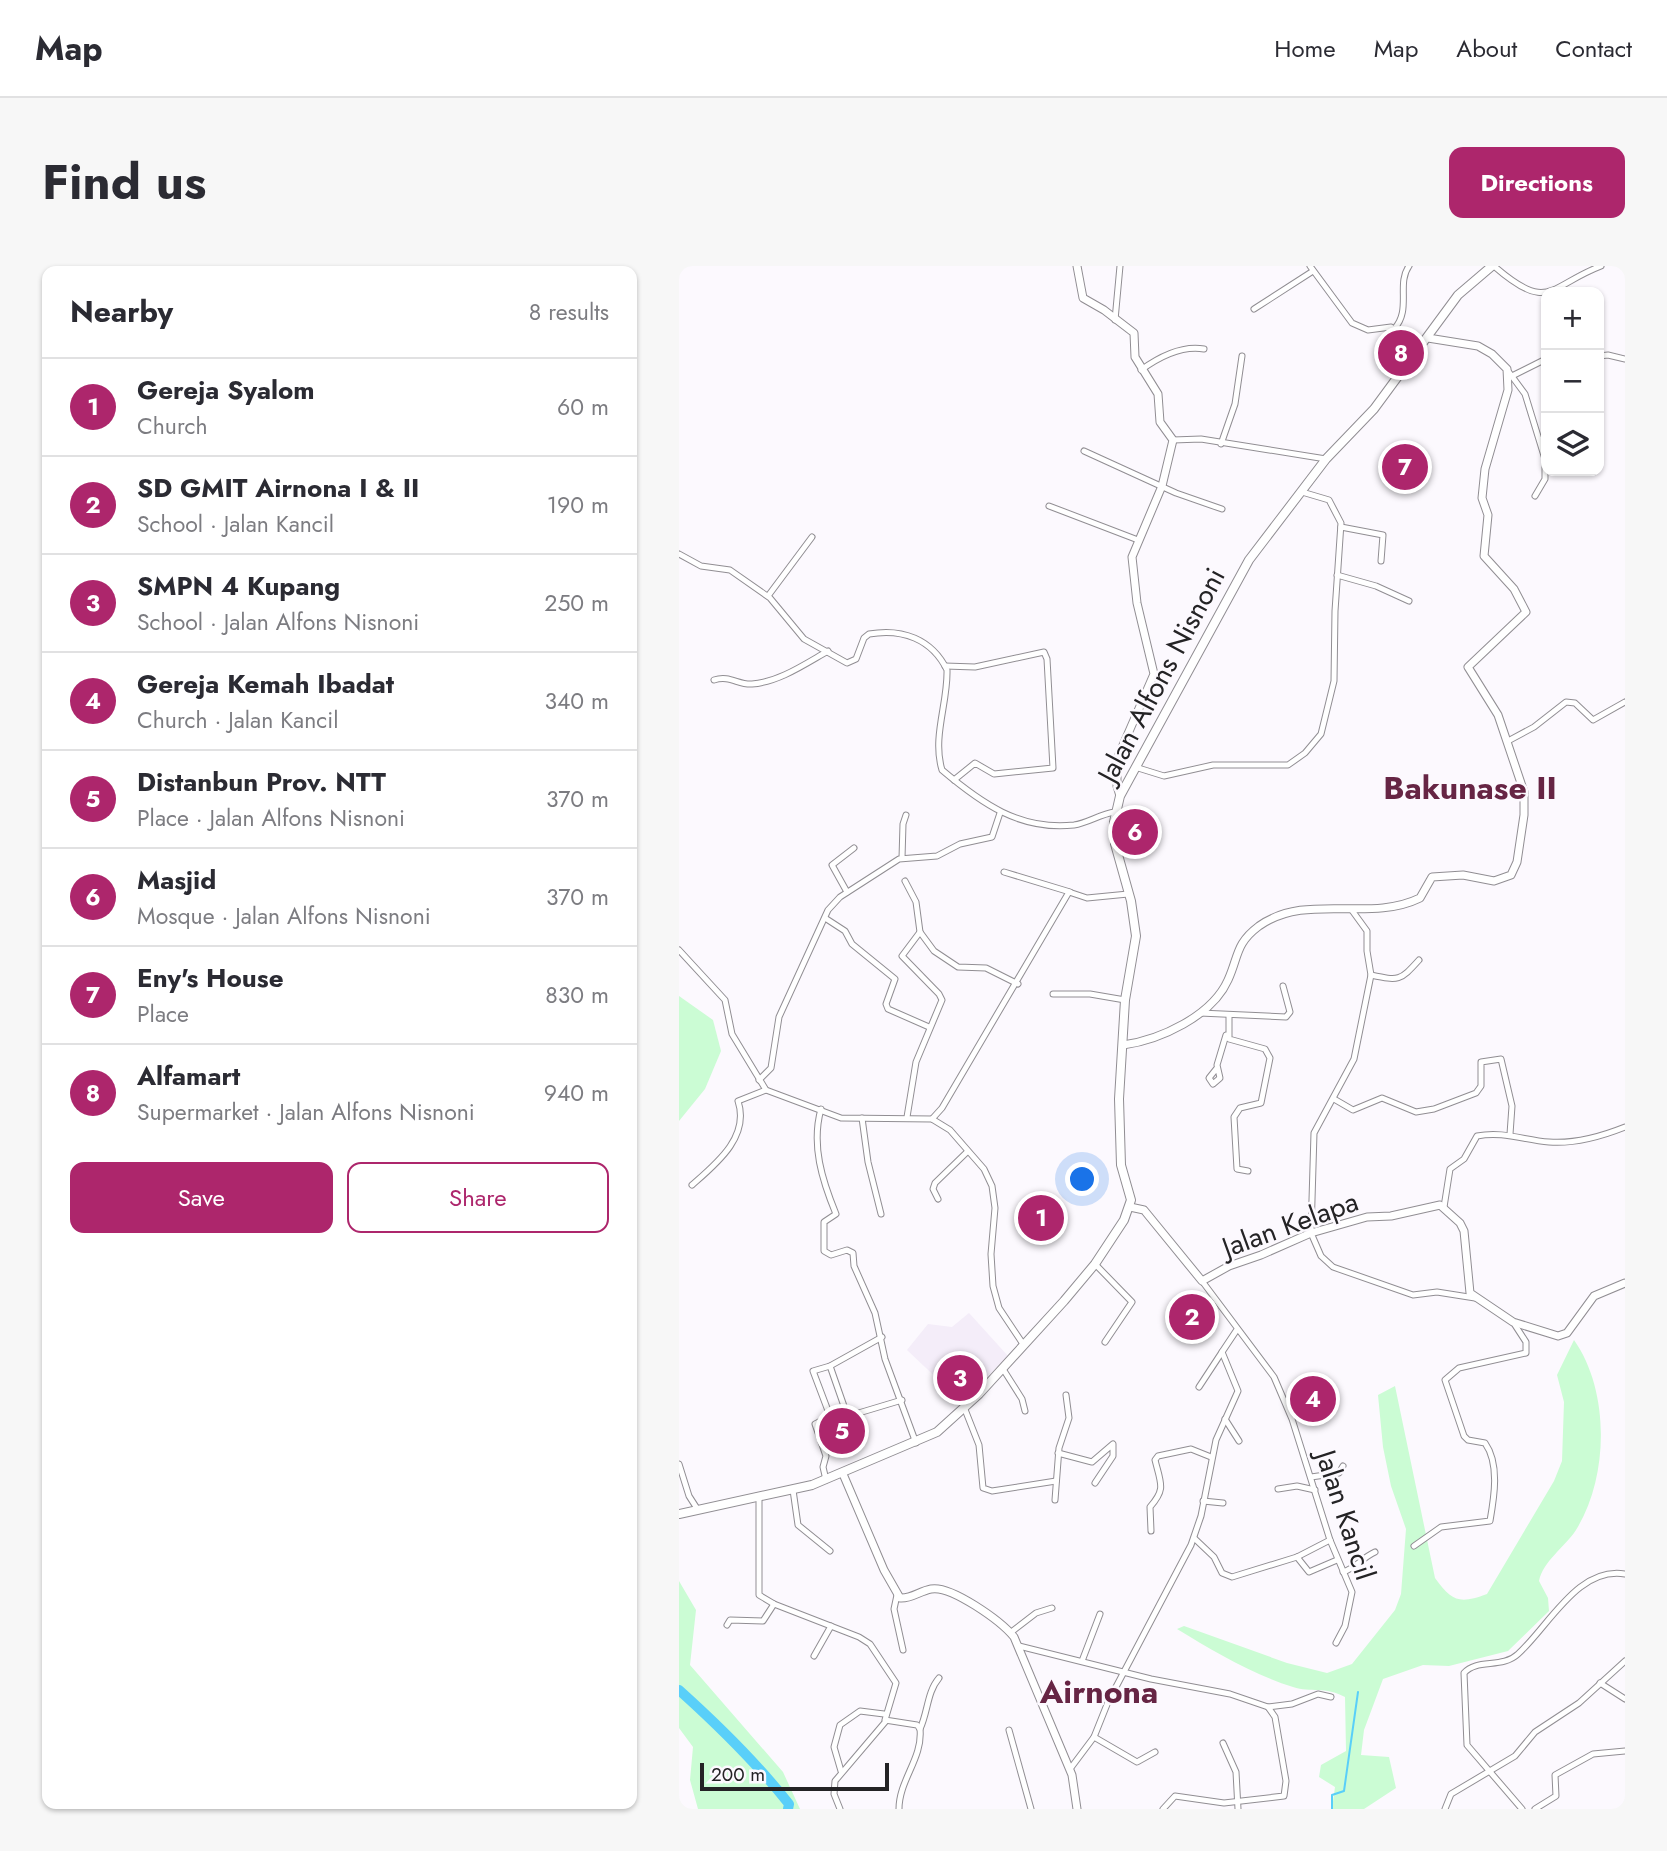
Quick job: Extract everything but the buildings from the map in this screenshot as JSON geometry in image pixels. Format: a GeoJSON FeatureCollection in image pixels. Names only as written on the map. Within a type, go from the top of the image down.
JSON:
{"type":"FeatureCollection","features":[{"type":"Feature","properties":{"kind":"main road","name":"Jalan Alfons Nisnoni"},"geometry":{"type":"LineString","coordinates":[[1131,1207],[1131,1195],[1121,1166],[1119,1099],[1125,1000],[1136,936],[1117,855],[1115,811],[1120,796],[1244,568],[1326,459],[1374,409],[1458,295],[1493,266]]}},
{"type":"Feature","properties":{"kind":"main road"},"geometry":{"type":"LineString","coordinates":[[679,1514],[759,1499],[826,1480],[937,1432],[1003,1369],[1095,1264],[1131,1207]]}},
{"type":"Feature","properties":{"kind":"street"},"geometry":{"type":"LineString","coordinates":[[1077,266],[1081,296],[1133,333],[1135,357],[1158,394],[1161,425],[1173,440],[1173,452],[1162,486],[1132,557],[1132,575],[1154,674],[1117,759],[1117,786],[1120,796]]}},
{"type":"Feature","properties":{"kind":"street"},"geometry":{"type":"LineString","coordinates":[[1115,320],[1120,266]]}},
{"type":"Feature","properties":{"kind":"street"},"geometry":{"type":"LineString","coordinates":[[1394,329],[1400,323],[1405,303],[1402,278],[1409,266]]}},
{"type":"Feature","properties":{"kind":"street"},"geometry":{"type":"LineString","coordinates":[[1493,266],[1528,290],[1543,293],[1563,288],[1601,266]]}},
{"type":"Feature","properties":{"kind":"street"},"geometry":{"type":"LineString","coordinates":[[1254,309],[1312,268],[1352,323],[1368,330],[1389,326],[1415,353]]}},
{"type":"Feature","properties":{"kind":"street"},"geometry":{"type":"LineString","coordinates":[[1428,338],[1478,346],[1498,359],[1525,394],[1545,459],[1545,478],[1535,496]]}},
{"type":"Feature","properties":{"kind":"street"},"geometry":{"type":"LineString","coordinates":[[1142,370],[1168,354],[1195,347],[1204,349]]}},
{"type":"Feature","properties":{"kind":"street"},"geometry":{"type":"LineString","coordinates":[[1604,355],[1625,359]]}},
{"type":"Feature","properties":{"kind":"street"},"geometry":{"type":"LineString","coordinates":[[1221,444],[1235,404],[1242,356]]}},
{"type":"Feature","properties":{"kind":"street"},"geometry":{"type":"LineString","coordinates":[[1509,372],[1541,361]]}},
{"type":"Feature","properties":{"kind":"street"},"geometry":{"type":"LineString","coordinates":[[1123,1045],[1152,1038],[1200,1013],[1224,988],[1240,944],[1260,926],[1306,909],[1351,909],[1416,900],[1434,876],[1463,875],[1494,881],[1511,875],[1517,862],[1525,799],[1498,715],[1468,667],[1526,612],[1514,589],[1484,556],[1482,549],[1488,515],[1482,498],[1485,469],[1508,390],[1509,372]]}},
{"type":"Feature","properties":{"kind":"street"},"geometry":{"type":"LineString","coordinates":[[1173,440],[1201,439],[1326,459]]}},
{"type":"Feature","properties":{"kind":"street"},"geometry":{"type":"LineString","coordinates":[[1084,451],[1222,509]]}},
{"type":"Feature","properties":{"kind":"street"},"geometry":{"type":"LineString","coordinates":[[1135,768],[1164,776],[1213,765],[1288,765],[1305,753],[1324,729],[1332,693],[1341,519],[1329,500],[1302,492]]}},
{"type":"Feature","properties":{"kind":"street"},"geometry":{"type":"LineString","coordinates":[[1049,506],[1137,540]]}},
{"type":"Feature","properties":{"kind":"street"},"geometry":{"type":"LineString","coordinates":[[1341,527],[1383,535],[1381,561]]}},
{"type":"Feature","properties":{"kind":"street"},"geometry":{"type":"LineString","coordinates":[[768,596],[812,537]]}},
{"type":"Feature","properties":{"kind":"street"},"geometry":{"type":"LineString","coordinates":[[679,554],[701,566],[731,571],[768,596],[804,639],[850,663],[856,659],[864,638],[869,634],[911,635],[931,647],[945,666],[939,759],[942,770],[1000,813],[1019,821],[1067,825],[1115,811]]}},
{"type":"Feature","properties":{"kind":"street"},"geometry":{"type":"LineString","coordinates":[[1337,575],[1376,586],[1409,601]]}},
{"type":"Feature","properties":{"kind":"street"},"geometry":{"type":"LineString","coordinates":[[714,680],[728,677],[752,684],[772,680],[828,651]]}},
{"type":"Feature","properties":{"kind":"street"},"geometry":{"type":"LineString","coordinates":[[945,666],[975,667],[1044,652],[1047,659],[1053,768],[996,775],[975,763],[954,780]]}},
{"type":"Feature","properties":{"kind":"street"},"geometry":{"type":"LineString","coordinates":[[1508,741],[1534,727],[1566,702],[1575,703],[1593,720],[1625,702]]}},
{"type":"Feature","properties":{"kind":"street"},"geometry":{"type":"LineString","coordinates":[[758,1080],[771,1068],[779,1017],[825,918],[837,900],[902,858],[937,856],[960,844],[992,837],[1000,813]]}},
{"type":"Feature","properties":{"kind":"street"},"geometry":{"type":"LineString","coordinates":[[902,858],[903,824],[906,815]]}},
{"type":"Feature","properties":{"kind":"street"},"geometry":{"type":"LineString","coordinates":[[847,892],[832,865],[854,848]]}},
{"type":"Feature","properties":{"kind":"street"},"geometry":{"type":"LineString","coordinates":[[1004,872],[1087,898],[1128,894]]}},
{"type":"Feature","properties":{"kind":"street"},"geometry":{"type":"LineString","coordinates":[[905,881],[916,902],[920,932],[934,951],[955,966],[986,968],[1018,984]]}},
{"type":"Feature","properties":{"kind":"street"},"geometry":{"type":"LineString","coordinates":[[932,1119],[942,1108],[981,1040],[1018,984],[1070,891]]}},
{"type":"Feature","properties":{"kind":"street"},"geometry":{"type":"LineString","coordinates":[[1351,909],[1367,931],[1366,945],[1371,975],[1354,1059],[1334,1100],[1325,1108],[1314,1133],[1311,1233],[1321,1256],[1333,1267],[1411,1295],[1437,1292],[1475,1298],[1513,1322],[1549,1335],[1563,1335],[1594,1296],[1625,1283]]}},
{"type":"Feature","properties":{"kind":"street"},"geometry":{"type":"LineString","coordinates":[[825,918],[845,931],[852,944],[895,979],[886,1004],[888,1009],[929,1027]]}},
{"type":"Feature","properties":{"kind":"street"},"geometry":{"type":"LineString","coordinates":[[907,1118],[914,1067],[941,998],[901,954],[920,932]]}},
{"type":"Feature","properties":{"kind":"street"},"geometry":{"type":"LineString","coordinates":[[679,950],[728,1004],[732,1034],[766,1090],[841,1118],[932,1119],[950,1130],[984,1169],[992,1186],[995,1208],[991,1254],[993,1286],[999,1308],[1023,1344]]}},
{"type":"Feature","properties":{"kind":"street"},"geometry":{"type":"LineString","coordinates":[[1371,975],[1402,978],[1419,960]]}},
{"type":"Feature","properties":{"kind":"street"},"geometry":{"type":"LineString","coordinates":[[1200,1013],[1290,1015],[1283,986]]}},
{"type":"Feature","properties":{"kind":"street"},"geometry":{"type":"LineString","coordinates":[[1053,994],[1090,994],[1125,1000]]}},
{"type":"Feature","properties":{"kind":"street"},"geometry":{"type":"LineString","coordinates":[[1217,1068],[1227,1034],[1229,1015]]}},
{"type":"Feature","properties":{"kind":"street"},"geometry":{"type":"LineString","coordinates":[[1227,1034],[1230,1040],[1266,1049],[1270,1058],[1261,1103],[1240,1108],[1235,1115],[1233,1142],[1237,1170],[1248,1171]]}},
{"type":"Feature","properties":{"kind":"street"},"geometry":{"type":"LineString","coordinates":[[1334,1100],[1353,1110],[1383,1098],[1416,1112],[1434,1109],[1476,1093],[1481,1086],[1481,1062],[1501,1059],[1512,1106],[1510,1134]]}},
{"type":"Feature","properties":{"kind":"street"},"geometry":{"type":"LineString","coordinates":[[692,1185],[737,1137],[740,1115],[738,1101],[766,1090]]}},
{"type":"Feature","properties":{"kind":"street"},"geometry":{"type":"LineString","coordinates":[[821,1109],[816,1128],[817,1149],[835,1214],[824,1222],[824,1251],[831,1255],[847,1250],[853,1253],[854,1266],[876,1313],[885,1359],[916,1443]]}},
{"type":"Feature","properties":{"kind":"street"},"geometry":{"type":"LineString","coordinates":[[862,1118],[868,1162],[881,1214]]}},
{"type":"Feature","properties":{"kind":"street"},"geometry":{"type":"LineString","coordinates":[[1475,1298],[1468,1287],[1464,1231],[1444,1207],[1448,1174],[1464,1159],[1476,1137],[1510,1134],[1566,1142],[1603,1136],[1625,1127]]}},
{"type":"Feature","properties":{"kind":"street"},"geometry":{"type":"LineString","coordinates":[[938,1199],[933,1189],[935,1183],[967,1152]]}},
{"type":"Feature","properties":{"kind":"street","name":"Jalan Kelapa"},"geometry":{"type":"LineString","coordinates":[[1202,1281],[1229,1266],[1311,1233],[1367,1217],[1391,1216],[1427,1206],[1444,1207]]}},
{"type":"Feature","properties":{"kind":"street","name":"Jalan Kancil"},"geometry":{"type":"LineString","coordinates":[[1131,1207],[1144,1210],[1202,1281],[1236,1331],[1280,1387],[1315,1489],[1329,1540],[1352,1601],[1336,1643]]}},
{"type":"Feature","properties":{"kind":"street"},"geometry":{"type":"LineString","coordinates":[[1095,1264],[1132,1302],[1105,1342]]}},
{"type":"Feature","properties":{"kind":"street"},"geometry":{"type":"LineString","coordinates":[[1414,1546],[1441,1527],[1490,1521],[1494,1481],[1489,1450],[1485,1443],[1468,1440],[1464,1436],[1445,1380],[1459,1368],[1526,1353],[1526,1342],[1513,1322]]}},
{"type":"Feature","properties":{"kind":"street"},"geometry":{"type":"LineString","coordinates":[[1199,1387],[1236,1331]]}},
{"type":"Feature","properties":{"kind":"street"},"geometry":{"type":"LineString","coordinates":[[826,1480],[823,1467],[826,1456],[815,1424],[830,1416],[813,1371],[830,1366],[882,1336]]}},
{"type":"Feature","properties":{"kind":"street"},"geometry":{"type":"LineString","coordinates":[[1070,1769],[1094,1737],[1122,1672],[1194,1538],[1211,1457],[1238,1391],[1222,1352]]}},
{"type":"Feature","properties":{"kind":"street"},"geometry":{"type":"LineString","coordinates":[[830,1366],[848,1413],[857,1415],[902,1400]]}},
{"type":"Feature","properties":{"kind":"street"},"geometry":{"type":"LineString","coordinates":[[1003,1369],[1023,1399],[1025,1411]]}},
{"type":"Feature","properties":{"kind":"street"},"geometry":{"type":"LineString","coordinates":[[1055,1500],[1058,1453],[1069,1418],[1066,1395]]}},
{"type":"Feature","properties":{"kind":"street"},"geometry":{"type":"LineString","coordinates":[[964,1407],[979,1445],[983,1488],[992,1491],[1056,1481]]}},
{"type":"Feature","properties":{"kind":"street"},"geometry":{"type":"LineString","coordinates":[[1225,1419],[1239,1441]]}},
{"type":"Feature","properties":{"kind":"street"},"geometry":{"type":"LineString","coordinates":[[1058,1453],[1092,1462],[1113,1444],[1113,1456],[1095,1483]]}},
{"type":"Feature","properties":{"kind":"street"},"geometry":{"type":"LineString","coordinates":[[1151,1531],[1150,1507],[1158,1500],[1161,1490],[1155,1460],[1158,1456],[1191,1449],[1211,1457]]}},
{"type":"Feature","properties":{"kind":"street"},"geometry":{"type":"LineString","coordinates":[[679,1464],[689,1496],[698,1510]]}},
{"type":"Feature","properties":{"kind":"street"},"geometry":{"type":"LineString","coordinates":[[1311,1477],[1339,1473],[1343,1466]]}},
{"type":"Feature","properties":{"kind":"street"},"geometry":{"type":"LineString","coordinates":[[843,1474],[897,1595],[895,1619],[903,1650]]}},
{"type":"Feature","properties":{"kind":"street"},"geometry":{"type":"LineString","coordinates":[[1278,1489],[1297,1486],[1315,1489]]}},
{"type":"Feature","properties":{"kind":"street"},"geometry":{"type":"LineString","coordinates":[[793,1489],[798,1525],[830,1551]]}},
{"type":"Feature","properties":{"kind":"street"},"geometry":{"type":"LineString","coordinates":[[759,1499],[758,1592],[773,1605],[865,1640],[893,1675],[895,1690],[885,1718],[835,1780],[834,1794],[840,1809]]}},
{"type":"Feature","properties":{"kind":"street"},"geometry":{"type":"LineString","coordinates":[[1203,1501],[1223,1503]]}},
{"type":"Feature","properties":{"kind":"street"},"geometry":{"type":"LineString","coordinates":[[1194,1538],[1214,1557],[1222,1573],[1231,1577],[1297,1558],[1329,1540]]}},
{"type":"Feature","properties":{"kind":"street"},"geometry":{"type":"LineString","coordinates":[[1343,1572],[1356,1568],[1365,1556],[1375,1552]]}},
{"type":"Feature","properties":{"kind":"street"},"geometry":{"type":"LineString","coordinates":[[1297,1558],[1309,1572],[1338,1560]]}},
{"type":"Feature","properties":{"kind":"street"},"geometry":{"type":"LineString","coordinates":[[1522,1809],[1467,1745],[1464,1673],[1472,1666],[1511,1660],[1592,1577],[1625,1574]]}},
{"type":"Feature","properties":{"kind":"street"},"geometry":{"type":"LineString","coordinates":[[897,1595],[904,1599],[929,1589],[944,1589],[981,1610],[1010,1633],[1019,1646],[1070,1769],[1078,1809]]}},
{"type":"Feature","properties":{"kind":"street"},"geometry":{"type":"LineString","coordinates":[[727,1625],[730,1620],[766,1620],[773,1605]]}},
{"type":"Feature","properties":{"kind":"street"},"geometry":{"type":"LineString","coordinates":[[1010,1633],[1035,1613],[1052,1608]]}},
{"type":"Feature","properties":{"kind":"street"},"geometry":{"type":"LineString","coordinates":[[1082,1661],[1100,1614]]}},
{"type":"Feature","properties":{"kind":"street"},"geometry":{"type":"LineString","coordinates":[[814,1656],[831,1626]]}},
{"type":"Feature","properties":{"kind":"street"},"geometry":{"type":"LineString","coordinates":[[1019,1646],[1122,1672],[1218,1691],[1268,1707],[1292,1704],[1318,1694],[1331,1697]]}},
{"type":"Feature","properties":{"kind":"street"},"geometry":{"type":"LineString","coordinates":[[1445,1809],[1451,1794],[1515,1756],[1535,1732],[1579,1703],[1625,1661]]}},
{"type":"Feature","properties":{"kind":"street"},"geometry":{"type":"LineString","coordinates":[[899,1809],[902,1784],[917,1755],[920,1729],[927,1714],[933,1687],[939,1678]]}},
{"type":"Feature","properties":{"kind":"street"},"geometry":{"type":"LineString","coordinates":[[1600,1683],[1625,1699]]}},
{"type":"Feature","properties":{"kind":"street"},"geometry":{"type":"LineString","coordinates":[[1163,1809],[1175,1796],[1237,1806],[1277,1799],[1286,1793],[1275,1717],[1268,1707]]}},
{"type":"Feature","properties":{"kind":"street"},"geometry":{"type":"LineString","coordinates":[[841,1771],[834,1747],[835,1735],[840,1725],[860,1712],[912,1724],[920,1729]]}},
{"type":"Feature","properties":{"kind":"street"},"geometry":{"type":"LineString","coordinates":[[1009,1730],[1031,1809]]}},
{"type":"Feature","properties":{"kind":"street"},"geometry":{"type":"LineString","coordinates":[[1094,1737],[1137,1762],[1155,1752]]}},
{"type":"Feature","properties":{"kind":"street"},"geometry":{"type":"LineString","coordinates":[[1223,1743],[1236,1772],[1237,1806]]}},
{"type":"Feature","properties":{"kind":"street"},"geometry":{"type":"LineString","coordinates":[[1535,1809],[1556,1796],[1555,1775],[1593,1754],[1625,1751]]}},
{"type":"Feature","properties":{"kind":"shaded area"},"geometry":{"type":"Polygon","coordinates":[[[969,1313],[1008,1356],[962,1402],[907,1350],[928,1324],[952,1327],[969,1313]]]}},
{"type":"Feature","properties":{"kind":"green space"},"geometry":{"type":"Polygon","coordinates":[[[679,996],[713,1020],[721,1051],[705,1089],[679,1121],[679,996]]]}},
{"type":"Feature","properties":{"kind":"green space"},"geometry":{"type":"Polygon","coordinates":[[[1574,1340],[1586,1361],[1594,1384],[1601,1434],[1599,1460],[1587,1509],[1576,1530],[1541,1574],[1539,1581],[1548,1598],[1549,1611],[1508,1651],[1449,1666],[1423,1665],[1383,1679],[1364,1730],[1361,1755],[1389,1757],[1396,1788],[1364,1809],[1332,1809],[1335,1787],[1319,1777],[1321,1765],[1346,1751],[1345,1697],[1331,1692],[1300,1689],[1263,1676],[1177,1629],[1184,1626],[1287,1663],[1327,1673],[1352,1664],[1395,1610],[1401,1594],[1406,1529],[1391,1486],[1383,1447],[1378,1395],[1395,1386],[1435,1578],[1457,1599],[1470,1599],[1487,1594],[1554,1481],[1562,1461],[1564,1402],[1557,1375],[1574,1340]]]}},
{"type":"Feature","properties":{"kind":"green space"},"geometry":{"type":"Polygon","coordinates":[[[679,1581],[696,1610],[690,1665],[783,1772],[800,1809],[698,1809],[690,1780],[693,1747],[679,1728],[679,1581]]]}},
{"type":"Feature","properties":{"kind":"waterway"},"geometry":{"type":"LineString","coordinates":[[679,1690],[750,1759],[789,1804],[788,1809]]}},
{"type":"Feature","properties":{"kind":"waterway"},"geometry":{"type":"LineString","coordinates":[[1332,1809],[1332,1795],[1344,1791],[1358,1692]]}},
{"type":"Feature","properties":{"kind":"place","name":"Alfamart"},"geometry":{"type":"Point","coordinates":[1401,353]}},
{"type":"Feature","properties":{"kind":"place","name":"Eny's House"},"geometry":{"type":"Point","coordinates":[1405,467]}},
{"type":"Feature","properties":{"kind":"place","name":"Masjid"},"geometry":{"type":"Point","coordinates":[1135,832]}},
{"type":"Feature","properties":{"kind":"place","name":"Gereja Syalom"},"geometry":{"type":"Point","coordinates":[1041,1218]}},
{"type":"Feature","properties":{"kind":"place","name":"SD GMIT Airnona I & II"},"geometry":{"type":"Point","coordinates":[1192,1317]}},
{"type":"Feature","properties":{"kind":"place","name":"SMPN 4 Kupang"},"geometry":{"type":"Point","coordinates":[960,1378]}},
{"type":"Feature","properties":{"kind":"place","name":"Gereja Kemah Ibadat"},"geometry":{"type":"Point","coordinates":[1313,1399]}},
{"type":"Feature","properties":{"kind":"place","name":"Distanbun Prov. NTT"},"geometry":{"type":"Point","coordinates":[842,1431]}},
{"type":"Feature","properties":{"kind":"district","name":"Bakunase II"},"geometry":{"type":"Point","coordinates":[1470,788]}},
{"type":"Feature","properties":{"kind":"district","name":"Airnona"},"geometry":{"type":"Point","coordinates":[1099,1692]}}]}
